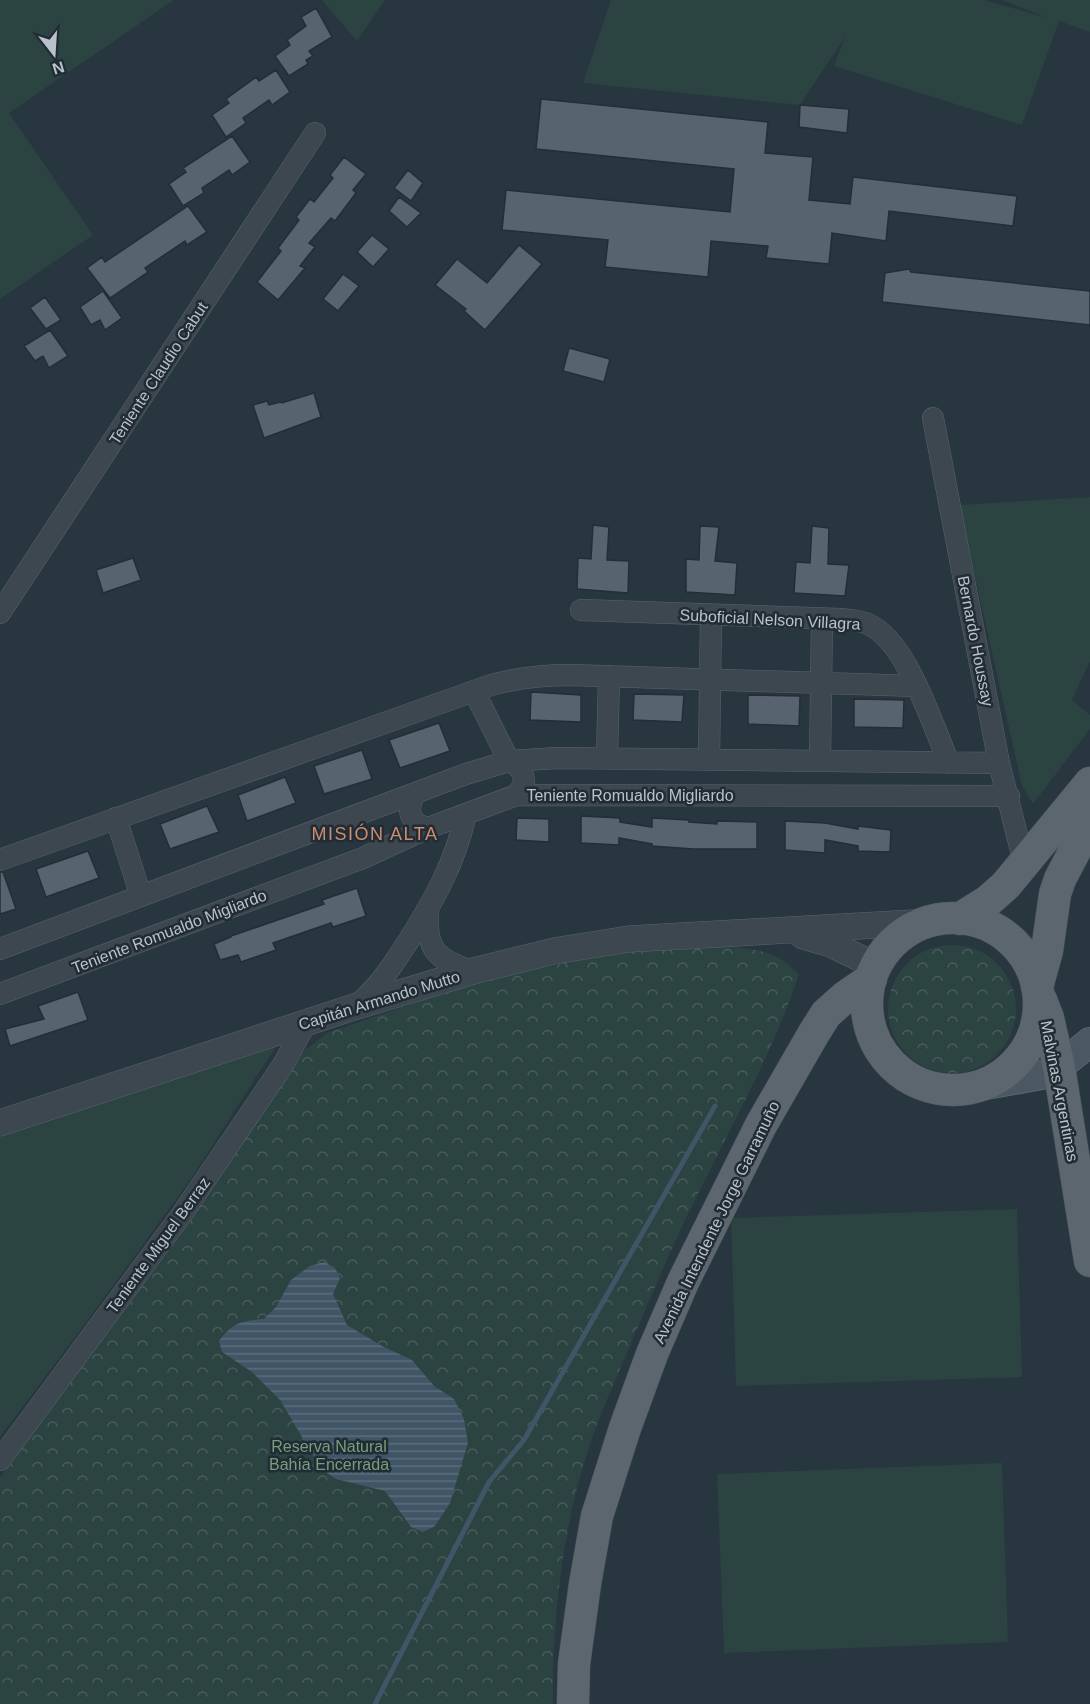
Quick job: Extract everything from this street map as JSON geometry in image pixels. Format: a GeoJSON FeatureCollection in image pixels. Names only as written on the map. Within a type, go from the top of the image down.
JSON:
{"type":"FeatureCollection","features":[{"type":"Feature","properties":{"kind":"main road"},"geometry":{"type":"LineString","coordinates":[[1090,783],[1006,885],[988,901],[944,920],[908,931],[889,946],[873,973],[867,1002],[869,1026],[878,1047],[893,1066],[912,1080],[934,1088],[958,1090],[1047,1074],[1057,1056],[1090,1040]]}},
{"type":"Feature","properties":{"kind":"main road"},"geometry":{"type":"LineString","coordinates":[[1037,990],[1047,951],[1055,894],[1060,879],[1090,822]]}},
{"type":"Feature","properties":{"kind":"main road"},"geometry":{"type":"LineString","coordinates":[[944,920],[978,922],[996,930],[1012,942],[1032,969],[1037,990],[1038,1017],[1031,1040],[1019,1059],[1002,1075],[981,1086]]}},
{"type":"Feature","properties":{"kind":"main road","name":"Avenida Intendente Jorge Garramuño"},"geometry":{"type":"LineString","coordinates":[[573,1704],[574,1664],[597,1516],[652,1354],[683,1282],[760,1125],[826,1014],[873,973]]}},
{"type":"Feature","properties":{"kind":"main road","name":"Malvinas Argentinas"},"geometry":{"type":"LineString","coordinates":[[1037,990],[1057,1056],[1086,1212],[1090,1261]]}},
{"type":"Feature","properties":{"kind":"street","name":"Teniente Claudio Cabut"},"geometry":{"type":"LineString","coordinates":[[0,613],[315,133]]}},
{"type":"Feature","properties":{"kind":"street","name":"Bernardo Houssay"},"geometry":{"type":"LineString","coordinates":[[933,417],[999,763],[1024,863]]}},
{"type":"Feature","properties":{"kind":"street","name":"Suboficial Nelson Villagra"},"geometry":{"type":"LineString","coordinates":[[581,610],[822,619],[867,623],[883,632],[906,662],[949,763]]}},
{"type":"Feature","properties":{"kind":"street"},"geometry":{"type":"LineString","coordinates":[[709,759],[711,615]]}},
{"type":"Feature","properties":{"kind":"street"},"geometry":{"type":"LineString","coordinates":[[820,761],[822,619]]}},
{"type":"Feature","properties":{"kind":"street"},"geometry":{"type":"LineString","coordinates":[[0,860],[474,691],[514,679],[541,675],[609,676],[916,686]]}},
{"type":"Feature","properties":{"kind":"street"},"geometry":{"type":"LineString","coordinates":[[607,758],[609,676]]}},
{"type":"Feature","properties":{"kind":"street"},"geometry":{"type":"LineString","coordinates":[[474,691],[509,761],[517,765],[524,778],[522,790],[517,795]]}},
{"type":"Feature","properties":{"kind":"street"},"geometry":{"type":"LineString","coordinates":[[0,949],[487,767],[509,761],[607,758],[999,763]]}},
{"type":"Feature","properties":{"kind":"street"},"geometry":{"type":"LineString","coordinates":[[415,794],[410,803],[411,818],[415,823],[428,828]]}},
{"type":"Feature","properties":{"kind":"street","name":"Teniente Romualdo Migliardo"},"geometry":{"type":"LineString","coordinates":[[0,994],[363,858],[428,828],[517,795],[1009,796]]}},
{"type":"Feature","properties":{"kind":"street"},"geometry":{"type":"LineString","coordinates":[[354,1007],[374,992],[428,910],[452,864],[466,814]]}},
{"type":"Feature","properties":{"kind":"street"},"geometry":{"type":"LineString","coordinates":[[116,818],[141,896]]}},
{"type":"Feature","properties":{"kind":"street"},"geometry":{"type":"LineString","coordinates":[[428,910],[427,930],[432,945],[442,958],[455,966],[473,971]]}},
{"type":"Feature","properties":{"kind":"street","name":"Capitán Armando Mutto"},"geometry":{"type":"LineString","coordinates":[[0,1123],[354,1007],[473,971],[590,944],[659,937],[944,920]]}},
{"type":"Feature","properties":{"kind":"street","name":"Capitán Armando Mutto"},"geometry":{"type":"LineString","coordinates":[[770,931],[816,938],[831,944],[873,973]]}},
{"type":"Feature","properties":{"kind":"street","name":"Teniente Miguel Berraz"},"geometry":{"type":"LineString","coordinates":[[0,1460],[182,1214],[283,1065],[306,1023]]}},
{"type":"Feature","properties":{"kind":"green space"},"geometry":{"type":"Polygon","coordinates":[[[0,0],[174,0],[9,113],[93,235],[0,299],[0,0]]]}},
{"type":"Feature","properties":{"kind":"green space"},"geometry":{"type":"Polygon","coordinates":[[[322,0],[385,0],[357,41],[322,0]]]}},
{"type":"Feature","properties":{"kind":"green space"},"geometry":{"type":"Polygon","coordinates":[[[611,0],[984,0],[1048,18],[1002,0],[1090,0],[1090,32],[1059,21],[1022,125],[834,66],[845,37],[800,105],[583,83],[611,0]]]}},
{"type":"Feature","properties":{"kind":"green space"},"geometry":{"type":"Polygon","coordinates":[[[1090,497],[1090,661],[1072,700],[1090,715],[1090,729],[1033,804],[1022,786],[959,505],[1090,497]]]}},
{"type":"Feature","properties":{"kind":"green space"},"geometry":{"type":"Polygon","coordinates":[[[952,945],[977,950],[998,963],[1011,984],[1016,1009],[1011,1034],[998,1055],[977,1068],[952,1073],[927,1068],[906,1055],[893,1034],[888,1009],[893,984],[906,963],[927,950],[952,945]]]}},
{"type":"Feature","properties":{"kind":"green space","name":"Reserva Natural Bahía Encerrada"},"geometry":{"type":"Polygon","coordinates":[[[730,946],[767,953],[782,960],[799,974],[778,1031],[668,1257],[592,1438],[575,1495],[559,1584],[554,1645],[553,1704],[0,1704],[0,1477],[181,1234],[300,1054],[327,1033],[476,982],[612,953],[730,946]]]}},
{"type":"Feature","properties":{"kind":"green space"},"geometry":{"type":"Polygon","coordinates":[[[276,1046],[191,1179],[0,1437],[0,1137],[276,1046]]]}},
{"type":"Feature","properties":{"kind":"green space"},"geometry":{"type":"Polygon","coordinates":[[[1017,1209],[1022,1377],[736,1386],[731,1218],[1017,1209]]]}},
{"type":"Feature","properties":{"kind":"green space"},"geometry":{"type":"Polygon","coordinates":[[[1002,1463],[1008,1642],[724,1653],[717,1474],[1002,1463]]]}},
{"type":"Feature","properties":{"kind":"water"},"geometry":{"type":"Polygon","coordinates":[[[324,1262],[335,1268],[340,1278],[333,1294],[347,1325],[382,1346],[412,1360],[434,1386],[454,1399],[464,1419],[468,1443],[450,1503],[435,1526],[423,1532],[411,1527],[385,1491],[336,1479],[321,1469],[280,1400],[252,1372],[222,1352],[219,1341],[233,1326],[264,1319],[276,1307],[291,1280],[310,1266],[324,1262]]]}},
{"type":"Feature","properties":{"kind":"building"},"geometry":{"type":"Polygon","coordinates":[[[316,8],[332,37],[309,51],[313,56],[306,60],[308,64],[289,76],[275,56],[290,45],[287,40],[306,26],[301,17],[316,8]]]}},
{"type":"Feature","properties":{"kind":"building"},"geometry":{"type":"Polygon","coordinates":[[[276,70],[290,92],[272,105],[269,100],[243,118],[246,123],[226,137],[212,115],[229,103],[226,99],[256,77],[259,81],[276,70]]]}},
{"type":"Feature","properties":{"kind":"building"},"geometry":{"type":"Polygon","coordinates":[[[541,99],[768,122],[765,153],[813,157],[809,200],[850,204],[853,177],[1017,196],[1013,226],[889,211],[886,241],[832,233],[829,264],[766,258],[768,246],[711,241],[708,277],[605,267],[608,240],[502,230],[506,190],[730,212],[734,169],[536,149],[541,99]]]}},
{"type":"Feature","properties":{"kind":"building"},"geometry":{"type":"Polygon","coordinates":[[[800,105],[849,109],[847,133],[799,127],[800,105]]]}},
{"type":"Feature","properties":{"kind":"building"},"geometry":{"type":"Polygon","coordinates":[[[232,136],[250,162],[232,175],[229,170],[202,188],[204,193],[183,206],[169,184],[186,172],[183,168],[232,136]]]}},
{"type":"Feature","properties":{"kind":"building"},"geometry":{"type":"Polygon","coordinates":[[[344,157],[366,174],[353,190],[356,193],[335,221],[331,218],[309,243],[315,247],[300,266],[305,268],[278,300],[257,282],[281,251],[278,248],[299,220],[296,217],[310,199],[314,202],[333,178],[330,175],[344,157]]]}},
{"type":"Feature","properties":{"kind":"building"},"geometry":{"type":"Polygon","coordinates":[[[408,170],[423,183],[411,201],[394,188],[408,170]]]}},
{"type":"Feature","properties":{"kind":"building"},"geometry":{"type":"Polygon","coordinates":[[[399,197],[421,213],[407,227],[389,211],[399,197]]]}},
{"type":"Feature","properties":{"kind":"building"},"geometry":{"type":"Polygon","coordinates":[[[188,206],[207,232],[187,245],[185,241],[145,268],[148,272],[110,298],[87,268],[102,257],[105,262],[188,206]]]}},
{"type":"Feature","properties":{"kind":"building"},"geometry":{"type":"Polygon","coordinates":[[[372,235],[389,249],[373,267],[357,252],[372,235]]]}},
{"type":"Feature","properties":{"kind":"building"},"geometry":{"type":"Polygon","coordinates":[[[519,245],[542,264],[485,330],[464,311],[466,309],[435,285],[457,259],[487,283],[519,245]]]}},
{"type":"Feature","properties":{"kind":"building"},"geometry":{"type":"Polygon","coordinates":[[[909,269],[911,272],[1090,291],[1090,325],[882,302],[885,273],[909,269]]]}},
{"type":"Feature","properties":{"kind":"building"},"geometry":{"type":"Polygon","coordinates":[[[343,274],[359,286],[338,311],[323,299],[343,274]]]}},
{"type":"Feature","properties":{"kind":"building"},"geometry":{"type":"Polygon","coordinates":[[[103,291],[122,318],[105,330],[100,320],[91,325],[80,307],[103,291]]]}},
{"type":"Feature","properties":{"kind":"building"},"geometry":{"type":"Polygon","coordinates":[[[45,297],[61,320],[46,329],[30,308],[45,297]]]}},
{"type":"Feature","properties":{"kind":"building"},"geometry":{"type":"Polygon","coordinates":[[[50,330],[68,356],[49,368],[43,356],[35,361],[24,346],[50,330]]]}},
{"type":"Feature","properties":{"kind":"building"},"geometry":{"type":"Polygon","coordinates":[[[569,348],[610,359],[604,382],[563,371],[569,348]]]}},
{"type":"Feature","properties":{"kind":"building"},"geometry":{"type":"Polygon","coordinates":[[[314,393],[321,417],[264,438],[253,405],[267,401],[269,405],[282,403],[314,393]]]}},
{"type":"Feature","properties":{"kind":"building"},"geometry":{"type":"Polygon","coordinates":[[[593,525],[609,527],[607,560],[629,561],[628,593],[577,589],[578,558],[591,559],[593,525]]]}},
{"type":"Feature","properties":{"kind":"building"},"geometry":{"type":"Polygon","coordinates":[[[700,526],[719,527],[715,561],[737,563],[735,595],[686,592],[686,559],[699,560],[700,526]]]}},
{"type":"Feature","properties":{"kind":"building"},"geometry":{"type":"Polygon","coordinates":[[[812,526],[829,528],[828,564],[849,565],[845,596],[794,593],[796,562],[810,563],[812,526]]]}},
{"type":"Feature","properties":{"kind":"building"},"geometry":{"type":"Polygon","coordinates":[[[133,558],[141,580],[103,593],[96,570],[133,558]]]}},
{"type":"Feature","properties":{"kind":"building"},"geometry":{"type":"Polygon","coordinates":[[[531,692],[581,695],[581,722],[530,720],[531,692]]]}},
{"type":"Feature","properties":{"kind":"building"},"geometry":{"type":"Polygon","coordinates":[[[634,694],[684,695],[682,722],[633,720],[634,694]]]}},
{"type":"Feature","properties":{"kind":"building"},"geometry":{"type":"Polygon","coordinates":[[[748,695],[800,696],[799,726],[748,724],[748,695]]]}},
{"type":"Feature","properties":{"kind":"building"},"geometry":{"type":"Polygon","coordinates":[[[854,699],[904,700],[903,728],[854,727],[854,699]]]}},
{"type":"Feature","properties":{"kind":"building"},"geometry":{"type":"Polygon","coordinates":[[[439,723],[450,751],[400,768],[389,740],[439,723]]]}},
{"type":"Feature","properties":{"kind":"building"},"geometry":{"type":"Polygon","coordinates":[[[362,750],[372,779],[324,794],[314,766],[362,750]]]}},
{"type":"Feature","properties":{"kind":"building"},"geometry":{"type":"Polygon","coordinates":[[[285,777],[296,803],[247,821],[238,795],[285,777]]]}},
{"type":"Feature","properties":{"kind":"building"},"geometry":{"type":"Polygon","coordinates":[[[207,806],[219,832],[170,849],[160,824],[207,806]]]}},
{"type":"Feature","properties":{"kind":"building"},"geometry":{"type":"Polygon","coordinates":[[[581,816],[620,818],[620,822],[652,827],[652,818],[717,824],[717,821],[757,822],[757,849],[652,846],[652,844],[619,838],[619,845],[581,843],[581,816]]]}},
{"type":"Feature","properties":{"kind":"building"},"geometry":{"type":"Polygon","coordinates":[[[517,818],[549,819],[549,842],[516,840],[517,818]]]}},
{"type":"Feature","properties":{"kind":"building"},"geometry":{"type":"Polygon","coordinates":[[[785,821],[891,830],[890,852],[858,851],[858,846],[825,840],[825,853],[785,850],[785,821]]]}},
{"type":"Feature","properties":{"kind":"building"},"geometry":{"type":"Polygon","coordinates":[[[88,851],[99,878],[46,897],[36,869],[88,851]]]}},
{"type":"Feature","properties":{"kind":"building"},"geometry":{"type":"Polygon","coordinates":[[[0,872],[3,872],[16,909],[0,914],[0,872]]]}},
{"type":"Feature","properties":{"kind":"building"},"geometry":{"type":"Polygon","coordinates":[[[357,888],[366,916],[333,927],[331,923],[273,943],[276,950],[241,962],[238,955],[220,960],[214,944],[324,904],[322,900],[357,888]]]}},
{"type":"Feature","properties":{"kind":"building"},"geometry":{"type":"Polygon","coordinates":[[[78,992],[88,1020],[10,1046],[5,1029],[44,1019],[38,1006],[78,992]]]}},
{"type":"Feature","properties":{"kind":"waterway"},"geometry":{"type":"LineString","coordinates":[[375,1704],[489,1482],[524,1440],[715,1106]]}},
{"type":"Feature","properties":{"kind":"district","name":"MISIÓN ALTA"},"geometry":{"type":"Point","coordinates":[375,834]}}]}
